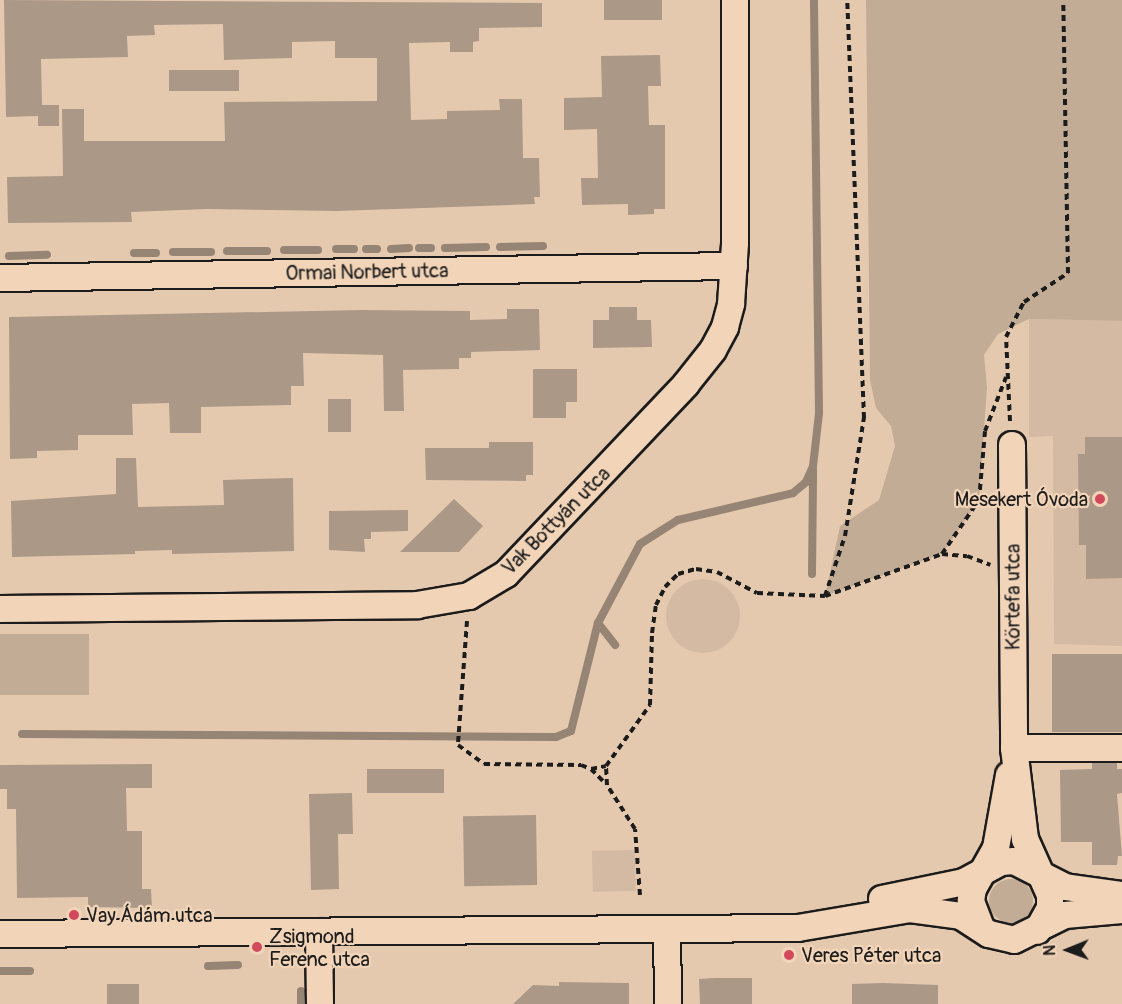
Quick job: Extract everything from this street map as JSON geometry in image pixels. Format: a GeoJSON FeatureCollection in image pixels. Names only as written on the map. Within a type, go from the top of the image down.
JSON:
{"type":"FeatureCollection","features":[{"type":"Feature","properties":{"kind":"street","name":"Vak Bottyán utca"},"geometry":{"type":"LineString","coordinates":[[0,609],[404,605],[469,596],[516,564],[693,376],[713,350],[728,318],[734,266],[735,0]]}},
{"type":"Feature","properties":{"kind":"street","name":"Ormai Norbert utca"},"geometry":{"type":"LineString","coordinates":[[0,278],[734,266]]}},
{"type":"Feature","properties":{"kind":"street","name":"Körtefa utca"},"geometry":{"type":"LineString","coordinates":[[1012,445],[1014,748],[1025,839],[1038,871]]}},
{"type":"Feature","properties":{"kind":"street","name":"Körtefa utca"},"geometry":{"type":"LineString","coordinates":[[979,877],[996,848],[1014,748]]}},
{"type":"Feature","properties":{"kind":"street"},"geometry":{"type":"LineString","coordinates":[[1014,748],[1122,748]]}},
{"type":"Feature","properties":{"kind":"street"},"geometry":{"type":"LineString","coordinates":[[841,918],[884,898],[979,877],[1007,862],[1026,864],[1065,887],[1122,895]]}},
{"type":"Feature","properties":{"kind":"street"},"geometry":{"type":"LineString","coordinates":[[1037,931],[1048,914],[1050,895],[1038,871]]}},
{"type":"Feature","properties":{"kind":"street"},"geometry":{"type":"LineString","coordinates":[[979,877],[971,902],[980,925]]}},
{"type":"Feature","properties":{"kind":"street"},"geometry":{"type":"LineString","coordinates":[[0,934],[798,928],[841,918],[924,910],[950,913],[980,925],[995,936],[1014,940],[1037,931],[1065,915],[1122,910]]}},
{"type":"Feature","properties":{"kind":"street"},"geometry":{"type":"LineString","coordinates":[[667,929],[668,1004]]}},
{"type":"Feature","properties":{"kind":"street"},"geometry":{"type":"LineString","coordinates":[[319,932],[320,1004]]}},
{"type":"Feature","properties":{"kind":"path"},"geometry":{"type":"LineString","coordinates":[[825,596],[845,536],[864,418],[847,0]]}},
{"type":"Feature","properties":{"kind":"path"},"geometry":{"type":"LineString","coordinates":[[1012,445],[1006,375],[1006,337],[1024,302],[1068,273],[1063,0]]}},
{"type":"Feature","properties":{"kind":"path"},"geometry":{"type":"LineString","coordinates":[[942,554],[979,500],[985,431],[1006,375]]}},
{"type":"Feature","properties":{"kind":"path"},"geometry":{"type":"LineString","coordinates":[[607,784],[606,766],[650,705],[656,605],[678,574],[696,569],[717,572],[757,593],[825,596],[942,554],[967,556],[1012,575]]}},
{"type":"Feature","properties":{"kind":"path"},"geometry":{"type":"LineString","coordinates":[[469,596],[458,745],[484,764],[569,764],[591,769],[606,766]]}},
{"type":"Feature","properties":{"kind":"path"},"geometry":{"type":"LineString","coordinates":[[591,769],[607,784],[635,829],[640,895]]}},
{"type":"Feature","properties":{"kind":"shaded area"},"geometry":{"type":"Polygon","coordinates":[[[866,0],[1122,0],[1122,321],[1029,319],[998,334],[984,355],[987,387],[979,500],[942,554],[825,596],[840,526],[879,500],[895,446],[891,426],[876,408],[870,380],[866,0]]]}},
{"type":"Feature","properties":{"kind":"shaded area"},"geometry":{"type":"Polygon","coordinates":[[[1029,319],[1122,321],[1122,646],[1054,644],[1053,436],[1029,437],[1029,319]]]}},
{"type":"Feature","properties":{"kind":"shaded area"},"geometry":{"type":"Polygon","coordinates":[[[703,579],[724,585],[734,595],[740,616],[734,637],[724,647],[703,653],[682,647],[672,637],[666,616],[672,595],[682,585],[703,579]]]}},
{"type":"Feature","properties":{"kind":"shaded area"},"geometry":{"type":"Polygon","coordinates":[[[0,634],[89,634],[89,695],[0,695],[0,634]]]}},
{"type":"Feature","properties":{"kind":"shaded area"},"geometry":{"type":"Polygon","coordinates":[[[635,850],[636,891],[593,892],[592,851],[635,850]]]}},
{"type":"Feature","properties":{"kind":"shaded area"},"geometry":{"type":"Polygon","coordinates":[[[1011,879],[1026,886],[1033,901],[1026,916],[1011,923],[996,916],[989,901],[996,886],[1011,879]]]}},
{"type":"Feature","properties":{"kind":"building"},"geometry":{"type":"Polygon","coordinates":[[[4,0],[542,3],[542,27],[479,28],[479,41],[473,42],[473,52],[450,52],[450,42],[409,43],[411,120],[447,119],[447,111],[500,110],[499,99],[522,99],[523,158],[539,158],[540,197],[534,197],[535,204],[337,211],[207,209],[131,212],[132,222],[8,223],[7,177],[63,176],[62,109],[84,109],[84,141],[225,141],[224,102],[377,101],[377,58],[335,58],[335,41],[292,42],[292,58],[224,60],[223,24],[154,25],[155,35],[127,36],[128,57],[41,59],[42,105],[59,105],[59,126],[38,126],[38,116],[6,117],[4,0]]]}},
{"type":"Feature","properties":{"kind":"building"},"geometry":{"type":"Polygon","coordinates":[[[604,0],[662,0],[662,20],[604,20],[604,0]]]}},
{"type":"Feature","properties":{"kind":"building"},"geometry":{"type":"Polygon","coordinates":[[[660,55],[661,86],[648,86],[649,125],[665,125],[665,209],[654,209],[654,214],[628,215],[628,204],[582,205],[581,178],[598,178],[597,129],[564,130],[564,98],[602,97],[601,56],[660,55]]]}},
{"type":"Feature","properties":{"kind":"building"},"geometry":{"type":"Polygon","coordinates":[[[169,70],[239,70],[239,91],[169,91],[169,70]]]}},
{"type":"Feature","properties":{"kind":"building"},"geometry":{"type":"Polygon","coordinates":[[[609,307],[637,307],[637,320],[651,320],[652,347],[593,348],[593,320],[609,320],[609,307]]]}},
{"type":"Feature","properties":{"kind":"building"},"geometry":{"type":"Polygon","coordinates":[[[507,309],[539,309],[540,350],[471,352],[471,358],[459,358],[459,369],[403,370],[404,411],[384,411],[383,355],[303,353],[304,386],[291,386],[291,405],[201,407],[201,433],[170,433],[169,403],[132,404],[133,435],[78,435],[78,450],[37,451],[37,458],[10,459],[9,317],[361,310],[470,311],[470,320],[507,319],[507,309]]]}},
{"type":"Feature","properties":{"kind":"building"},"geometry":{"type":"Polygon","coordinates":[[[533,369],[577,369],[577,402],[566,402],[566,418],[533,418],[533,369]]]}},
{"type":"Feature","properties":{"kind":"building"},"geometry":{"type":"Polygon","coordinates":[[[328,399],[351,399],[351,432],[328,432],[328,399]]]}},
{"type":"Feature","properties":{"kind":"building","name":"Mesekert Óvoda"},"geometry":{"type":"Polygon","coordinates":[[[1085,437],[1122,437],[1122,578],[1086,579],[1086,545],[1079,545],[1078,454],[1085,454],[1085,437]]]}},
{"type":"Feature","properties":{"kind":"building"},"geometry":{"type":"Polygon","coordinates":[[[489,442],[533,442],[533,475],[526,475],[526,481],[426,480],[425,448],[489,448],[489,442]]]}},
{"type":"Feature","properties":{"kind":"building"},"geometry":{"type":"Polygon","coordinates":[[[116,458],[136,458],[138,507],[224,505],[223,480],[293,478],[294,551],[172,554],[172,550],[135,551],[135,554],[12,557],[11,501],[116,494],[116,458]]]}},
{"type":"Feature","properties":{"kind":"building"},"geometry":{"type":"Polygon","coordinates":[[[454,499],[483,526],[459,552],[400,552],[454,499]]]}},
{"type":"Feature","properties":{"kind":"building"},"geometry":{"type":"Polygon","coordinates":[[[408,510],[408,531],[371,532],[371,539],[364,539],[365,552],[329,550],[329,511],[408,510]]]}},
{"type":"Feature","properties":{"kind":"building"},"geometry":{"type":"Polygon","coordinates":[[[1052,654],[1122,654],[1122,732],[1052,732],[1052,654]]]}},
{"type":"Feature","properties":{"kind":"building"},"geometry":{"type":"Polygon","coordinates":[[[1092,763],[1117,763],[1117,769],[1122,769],[1122,793],[1117,794],[1122,856],[1118,856],[1117,865],[1092,865],[1092,842],[1061,842],[1060,770],[1092,769],[1092,763]]]}},
{"type":"Feature","properties":{"kind":"building"},"geometry":{"type":"Polygon","coordinates":[[[152,764],[152,788],[126,788],[127,831],[142,831],[142,889],[151,889],[152,908],[88,907],[88,897],[17,898],[16,809],[7,809],[7,789],[0,789],[0,765],[152,764]]]}},
{"type":"Feature","properties":{"kind":"building"},"geometry":{"type":"Polygon","coordinates":[[[367,769],[444,769],[444,793],[367,793],[367,769]]]}},
{"type":"Feature","properties":{"kind":"building"},"geometry":{"type":"Polygon","coordinates":[[[352,793],[353,834],[338,834],[339,889],[311,890],[309,794],[352,793]]]}},
{"type":"Feature","properties":{"kind":"building"},"geometry":{"type":"Polygon","coordinates":[[[536,815],[537,885],[464,886],[463,816],[536,815]]]}},
{"type":"Feature","properties":{"kind":"building"},"geometry":{"type":"Polygon","coordinates":[[[752,978],[752,1004],[700,1004],[699,979],[752,978]]]}},
{"type":"Feature","properties":{"kind":"building"},"geometry":{"type":"Polygon","coordinates":[[[559,982],[629,983],[629,1004],[513,1004],[533,985],[559,986],[559,982]]]}},
{"type":"Feature","properties":{"kind":"building"},"geometry":{"type":"Polygon","coordinates":[[[107,984],[139,984],[139,1004],[107,1004],[107,984]]]}},
{"type":"Feature","properties":{"kind":"building"},"geometry":{"type":"Polygon","coordinates":[[[852,984],[938,985],[938,1004],[852,1004],[852,984]]]}},
{"type":"Feature","properties":{"kind":"waterway"},"geometry":{"type":"LineString","coordinates":[[22,734],[556,737],[571,731],[598,623],[640,544],[678,520],[793,493],[806,482],[813,466],[819,413],[814,0]]}},
{"type":"Feature","properties":{"kind":"waterway"},"geometry":{"type":"LineString","coordinates":[[500,247],[543,246]]}},
{"type":"Feature","properties":{"kind":"waterway"},"geometry":{"type":"LineString","coordinates":[[445,248],[486,247]]}},
{"type":"Feature","properties":{"kind":"waterway"},"geometry":{"type":"LineString","coordinates":[[391,249],[409,248]]}},
{"type":"Feature","properties":{"kind":"waterway"},"geometry":{"type":"LineString","coordinates":[[419,248],[431,248]]}},
{"type":"Feature","properties":{"kind":"waterway"},"geometry":{"type":"LineString","coordinates":[[336,249],[354,249]]}},
{"type":"Feature","properties":{"kind":"waterway"},"geometry":{"type":"LineString","coordinates":[[366,249],[377,249]]}},
{"type":"Feature","properties":{"kind":"waterway"},"geometry":{"type":"LineString","coordinates":[[284,250],[318,250]]}},
{"type":"Feature","properties":{"kind":"waterway"},"geometry":{"type":"LineString","coordinates":[[227,251],[267,251]]}},
{"type":"Feature","properties":{"kind":"waterway"},"geometry":{"type":"LineString","coordinates":[[173,252],[211,252]]}},
{"type":"Feature","properties":{"kind":"waterway"},"geometry":{"type":"LineString","coordinates":[[134,253],[156,253]]}},
{"type":"Feature","properties":{"kind":"waterway"},"geometry":{"type":"LineString","coordinates":[[9,256],[47,255]]}},
{"type":"Feature","properties":{"kind":"waterway"},"geometry":{"type":"LineString","coordinates":[[812,574],[813,470]]}},
{"type":"Feature","properties":{"kind":"waterway"},"geometry":{"type":"LineString","coordinates":[[598,623],[615,645]]}},
{"type":"Feature","properties":{"kind":"waterway"},"geometry":{"type":"LineString","coordinates":[[208,966],[238,965]]}},
{"type":"Feature","properties":{"kind":"waterway"},"geometry":{"type":"LineString","coordinates":[[0,971],[30,971]]}},
{"type":"Feature","properties":{"kind":"waterway"},"geometry":{"type":"LineString","coordinates":[[301,991],[301,1004]]}},
{"type":"Feature","properties":{"kind":"place","name":"Mesekert Óvoda"},"geometry":{"type":"Point","coordinates":[1100,499]}},
{"type":"Feature","properties":{"kind":"place","name":"Vay Ádám utca"},"geometry":{"type":"Point","coordinates":[74,915]}},
{"type":"Feature","properties":{"kind":"place","name":"Zsigmond Ferenc utca"},"geometry":{"type":"Point","coordinates":[257,947]}},
{"type":"Feature","properties":{"kind":"place","name":"Veres Péter utca"},"geometry":{"type":"Point","coordinates":[789,955]}}]}
